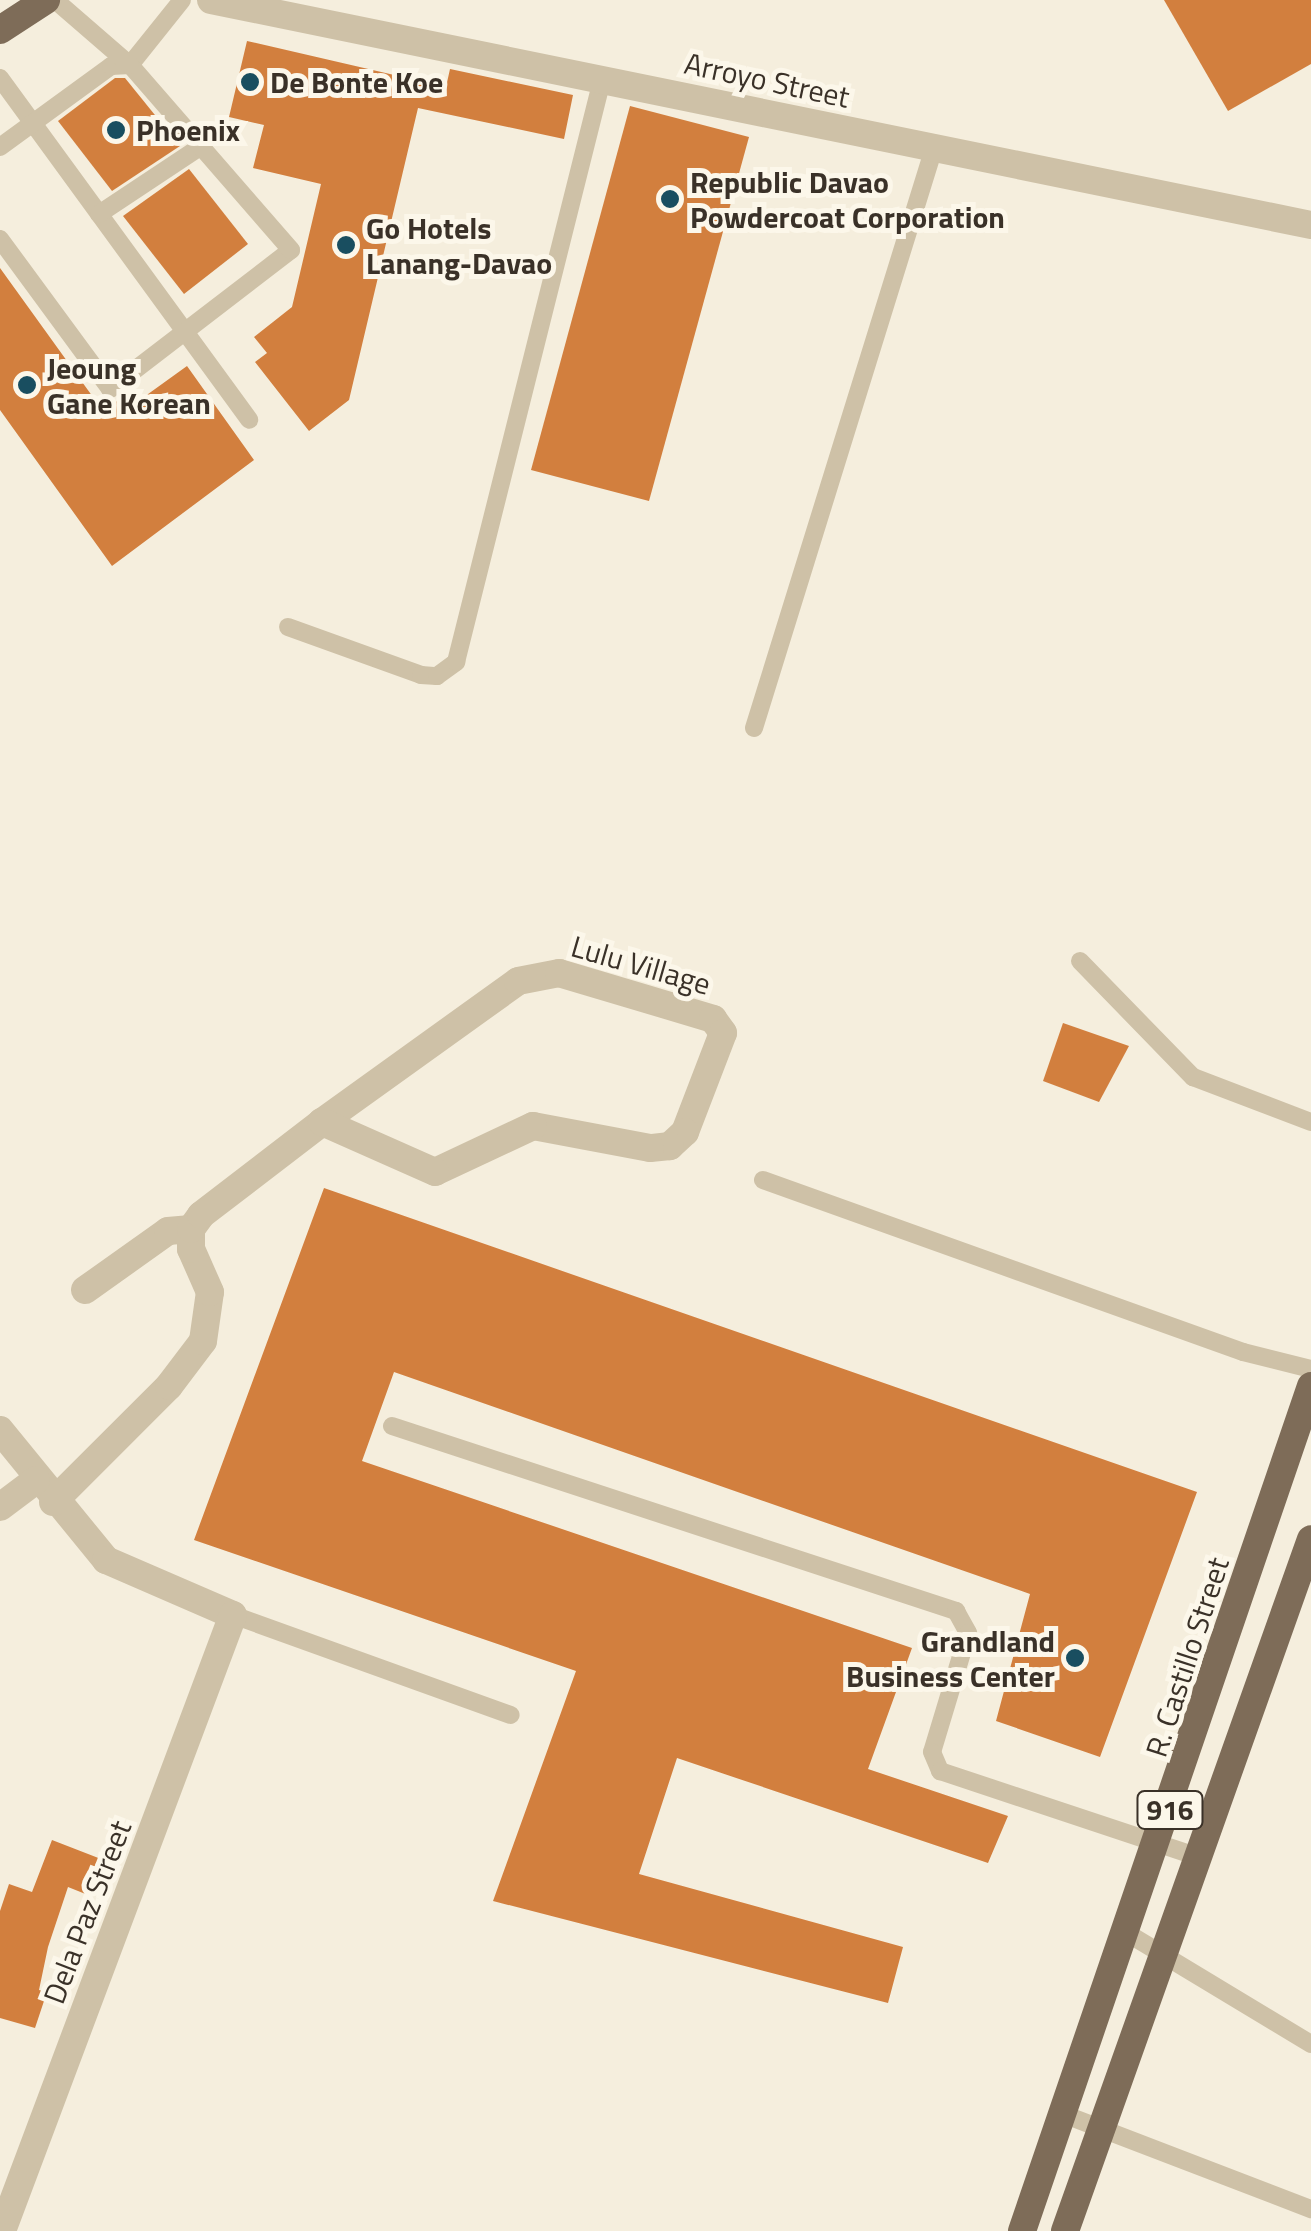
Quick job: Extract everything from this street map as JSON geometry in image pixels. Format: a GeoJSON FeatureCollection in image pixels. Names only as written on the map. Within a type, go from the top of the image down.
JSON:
{"type":"FeatureCollection","features":[{"type":"Feature","properties":{"kind":"main road"},"geometry":{"type":"LineString","coordinates":[[0,30],[46,0]]}},
{"type":"Feature","properties":{"kind":"main road","name":"R. Castillo Street"},"geometry":{"type":"LineString","coordinates":[[1022,2231],[1158,1847],[1311,1386]]}},
{"type":"Feature","properties":{"kind":"main road","name":"916"},"geometry":{"type":"LineString","coordinates":[[1065,2231],[1195,1856],[1311,1539]]}},
{"type":"Feature","properties":{"kind":"street","name":"Arroyo Street"},"geometry":{"type":"LineString","coordinates":[[210,0],[1311,225]]}},
{"type":"Feature","properties":{"kind":"street","name":"Lulu Village"},"geometry":{"type":"LineString","coordinates":[[191,1230],[217,1200],[322,1122],[518,982],[543,972],[714,1019],[722,1033],[685,1132],[670,1146],[650,1148],[533,1126],[434,1172],[322,1122]]}},
{"type":"Feature","properties":{"kind":"street"},"geometry":{"type":"LineString","coordinates":[[0,1507],[44,1491],[169,1386],[203,1341],[210,1292],[191,1249],[191,1230],[168,1231],[85,1290]]}},
{"type":"Feature","properties":{"kind":"street"},"geometry":{"type":"LineString","coordinates":[[0,1430],[44,1491],[106,1560],[234,1615]]}},
{"type":"Feature","properties":{"kind":"street","name":"Dela Paz Street"},"geometry":{"type":"LineString","coordinates":[[2,2231],[234,1615]]}},
{"type":"Feature","properties":{"kind":"lane"},"geometry":{"type":"LineString","coordinates":[[0,239],[110,390],[291,250],[198,149],[130,65],[55,0]]}},
{"type":"Feature","properties":{"kind":"lane"},"geometry":{"type":"LineString","coordinates":[[0,147],[111,66],[130,65],[182,0]]}},
{"type":"Feature","properties":{"kind":"lane"},"geometry":{"type":"LineString","coordinates":[[0,78],[250,420]]}},
{"type":"Feature","properties":{"kind":"lane"},"geometry":{"type":"LineString","coordinates":[[288,627],[421,675],[437,676],[456,662],[602,80]]}},
{"type":"Feature","properties":{"kind":"lane"},"geometry":{"type":"LineString","coordinates":[[754,728],[934,148]]}},
{"type":"Feature","properties":{"kind":"lane"},"geometry":{"type":"LineString","coordinates":[[99,214],[198,149]]}},
{"type":"Feature","properties":{"kind":"lane"},"geometry":{"type":"LineString","coordinates":[[1080,960],[1193,1077],[1311,1122]]}},
{"type":"Feature","properties":{"kind":"lane"},"geometry":{"type":"LineString","coordinates":[[763,1180],[1243,1352],[1311,1369]]}},
{"type":"Feature","properties":{"kind":"lane"},"geometry":{"type":"LineString","coordinates":[[392,1426],[956,1611],[968,1633],[932,1752],[940,1772],[1158,1847],[1195,1856]]}},
{"type":"Feature","properties":{"kind":"lane"},"geometry":{"type":"LineString","coordinates":[[234,1615],[510,1715]]}},
{"type":"Feature","properties":{"kind":"lane"},"geometry":{"type":"LineString","coordinates":[[1128,1934],[1311,2044]]}},
{"type":"Feature","properties":{"kind":"lane"},"geometry":{"type":"LineString","coordinates":[[1063,2114],[1311,2208]]}},
{"type":"Feature","properties":{"kind":"building"},"geometry":{"type":"Polygon","coordinates":[[[1164,0],[1311,0],[1311,64],[1228,111],[1164,0]]]}},
{"type":"Feature","properties":{"kind":"building"},"geometry":{"type":"Polygon","coordinates":[[[247,41],[446,87],[450,69],[573,95],[564,139],[418,108],[349,400],[309,431],[255,362],[267,353],[254,337],[292,307],[321,184],[253,168],[264,125],[229,117],[247,41]]]}},
{"type":"Feature","properties":{"kind":"building","name":"Phoenix"},"geometry":{"type":"Polygon","coordinates":[[[115,78],[125,78],[180,146],[112,191],[58,121],[115,78]]]}},
{"type":"Feature","properties":{"kind":"building"},"geometry":{"type":"Polygon","coordinates":[[[630,106],[749,137],[649,501],[531,470],[630,106]]]}},
{"type":"Feature","properties":{"kind":"building"},"geometry":{"type":"Polygon","coordinates":[[[189,169],[248,244],[184,294],[123,216],[189,169]]]}},
{"type":"Feature","properties":{"kind":"building"},"geometry":{"type":"Polygon","coordinates":[[[0,268],[103,411],[130,392],[137,402],[187,366],[254,460],[112,566],[0,410],[0,268]]]}},
{"type":"Feature","properties":{"kind":"building"},"geometry":{"type":"Polygon","coordinates":[[[1063,1023],[1129,1046],[1099,1102],[1043,1081],[1063,1023]]]}},
{"type":"Feature","properties":{"kind":"building"},"geometry":{"type":"Polygon","coordinates":[[[324,1188],[1197,1492],[1100,1757],[996,1721],[1030,1594],[394,1372],[362,1461],[912,1648],[868,1769],[1008,1816],[988,1863],[677,1758],[639,1874],[903,1947],[888,2003],[493,1901],[576,1671],[194,1540],[324,1188]]]}},
{"type":"Feature","properties":{"kind":"building"},"geometry":{"type":"Polygon","coordinates":[[[52,1840],[101,1859],[88,1895],[68,1887],[48,1947],[39,1990],[47,1992],[35,2028],[0,2018],[0,1911],[9,1884],[32,1892],[52,1840]]]}},
{"type":"Feature","properties":{"kind":"place","name":"De Bonte Koe"},"geometry":{"type":"Point","coordinates":[250,82]}},
{"type":"Feature","properties":{"kind":"place","name":"Phoenix"},"geometry":{"type":"Point","coordinates":[116,130]}},
{"type":"Feature","properties":{"kind":"place","name":"Republic Davao Powdercoat Corporation"},"geometry":{"type":"Point","coordinates":[670,199]}},
{"type":"Feature","properties":{"kind":"place","name":"Go Hotels Lanang-Davao"},"geometry":{"type":"Point","coordinates":[346,245]}},
{"type":"Feature","properties":{"kind":"place","name":"Jeoung Gane Korean"},"geometry":{"type":"Point","coordinates":[27,385]}},
{"type":"Feature","properties":{"kind":"place","name":"Grandland Business Center"},"geometry":{"type":"Point","coordinates":[1075,1658]}}]}
